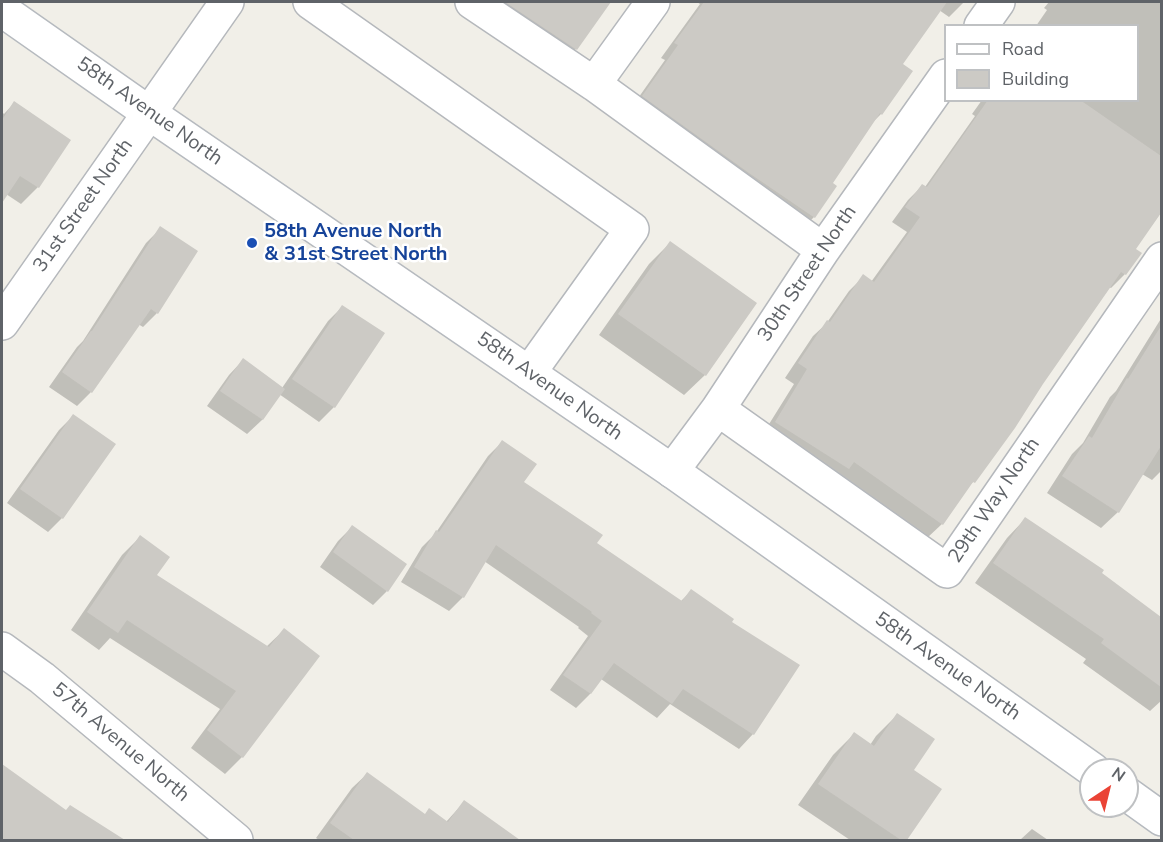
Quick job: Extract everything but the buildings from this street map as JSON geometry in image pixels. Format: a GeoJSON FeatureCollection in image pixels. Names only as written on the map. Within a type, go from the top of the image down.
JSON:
{"type":"FeatureCollection","features":[{"type":"Feature","properties":{"kind":"street","name":"31st Street North"},"geometry":{"type":"LineString","coordinates":[[2,322],[227,2]]}},
{"type":"Feature","properties":{"kind":"street"},"geometry":{"type":"LineString","coordinates":[[310,2],[632,229],[529,373]]}},
{"type":"Feature","properties":{"kind":"street"},"geometry":{"type":"LineString","coordinates":[[472,2],[594,84],[823,250]]}},
{"type":"Feature","properties":{"kind":"street"},"geometry":{"type":"LineString","coordinates":[[594,84],[653,2]]}},
{"type":"Feature","properties":{"kind":"street"},"geometry":{"type":"LineString","coordinates":[[982,24],[998,2]]}},
{"type":"Feature","properties":{"kind":"street","name":"58th Avenue North"},"geometry":{"type":"LineString","coordinates":[[2,10],[672,471],[1079,760]]}},
{"type":"Feature","properties":{"kind":"street","name":"30th Street North"},"geometry":{"type":"LineString","coordinates":[[672,471],[718,409],[823,250],[944,77]]}},
{"type":"Feature","properties":{"kind":"street","name":"29th Way North"},"geometry":{"type":"LineString","coordinates":[[718,409],[947,571],[1161,259]]}},
{"type":"Feature","properties":{"kind":"street","name":"57th Avenue North"},"geometry":{"type":"LineString","coordinates":[[2,649],[42,678],[236,840]]}},
{"type":"Feature","properties":{"kind":"street"},"geometry":{"type":"LineString","coordinates":[[1139,803],[1161,819]]}},
{"type":"Feature","properties":{"kind":"place","name":"58th Avenue North & 31st Street North"},"geometry":{"type":"Point","coordinates":[252,243]}}]}
